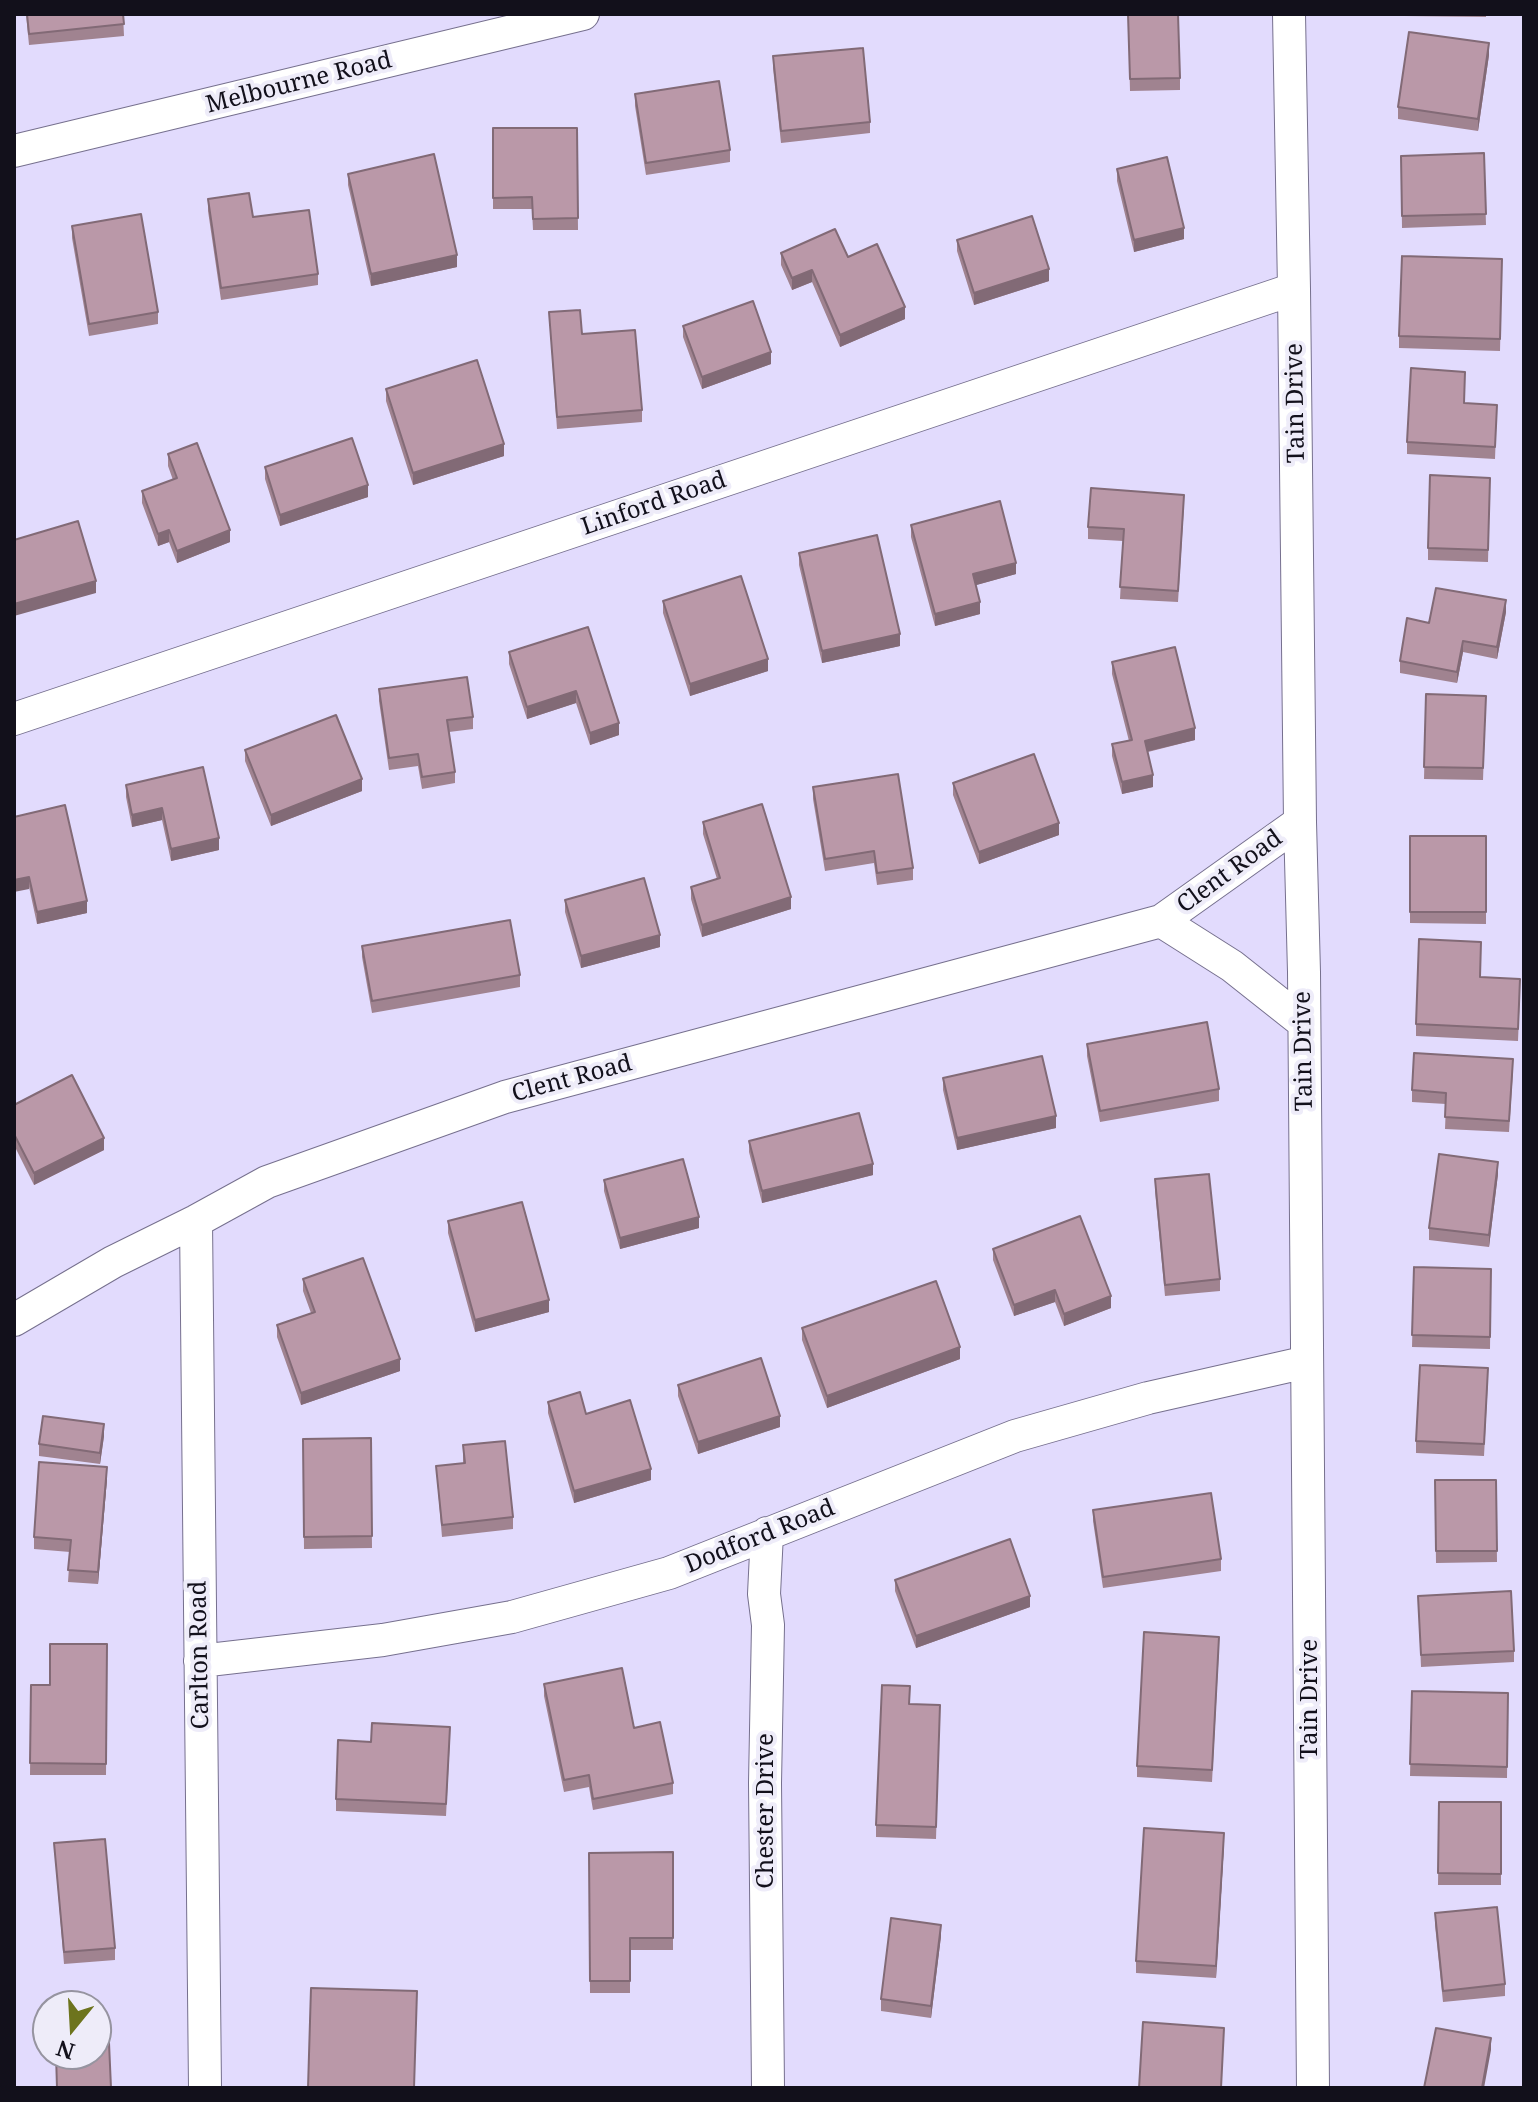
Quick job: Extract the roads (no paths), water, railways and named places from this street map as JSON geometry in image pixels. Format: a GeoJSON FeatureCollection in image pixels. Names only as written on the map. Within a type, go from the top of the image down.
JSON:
{"type":"FeatureCollection","features":[{"type":"Feature","properties":{"kind":"street","name":"Melbourne Road"},"geometry":{"type":"LineString","coordinates":[[14,151],[583,14]]}},
{"type":"Feature","properties":{"kind":"street","name":"Tain Drive"},"geometry":{"type":"LineString","coordinates":[[1289,14],[1304,1023],[1313,2088]]}},
{"type":"Feature","properties":{"kind":"street","name":"Linford Road"},"geometry":{"type":"LineString","coordinates":[[14,719],[1294,289]]}},
{"type":"Feature","properties":{"kind":"street","name":"Clent Road"},"geometry":{"type":"LineString","coordinates":[[14,1320],[113,1262],[267,1182],[505,1097],[1161,921],[1300,822]]}},
{"type":"Feature","properties":{"kind":"street","name":"Clent Road"},"geometry":{"type":"LineString","coordinates":[[1161,921],[1232,966],[1304,1023]]}},
{"type":"Feature","properties":{"kind":"street","name":"Carlton Road"},"geometry":{"type":"LineString","coordinates":[[196,1221],[205,2088]]}},
{"type":"Feature","properties":{"kind":"street","name":"Dodford Road"},"geometry":{"type":"LineString","coordinates":[[200,1661],[383,1640],[512,1617],[669,1573],[1015,1436],[1148,1398],[1307,1362]]}},
{"type":"Feature","properties":{"kind":"street","name":"Chester Drive"},"geometry":{"type":"LineString","coordinates":[[767,1533],[764,1594],[768,1625],[765,1798],[768,2088]]}}]}
